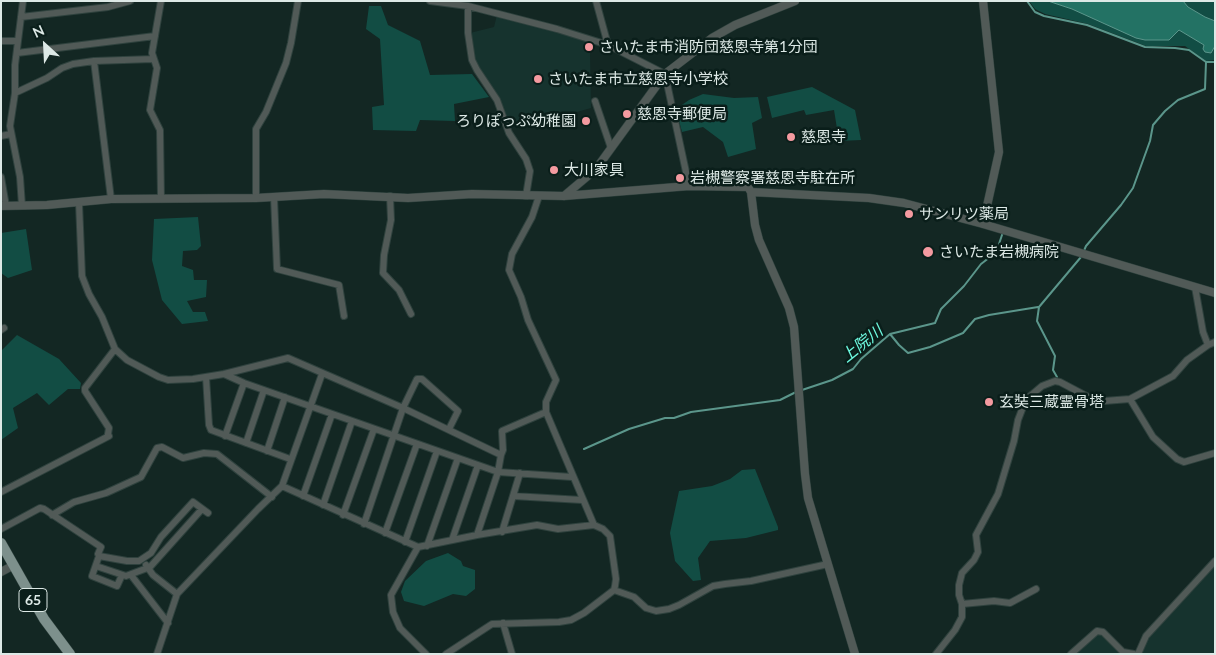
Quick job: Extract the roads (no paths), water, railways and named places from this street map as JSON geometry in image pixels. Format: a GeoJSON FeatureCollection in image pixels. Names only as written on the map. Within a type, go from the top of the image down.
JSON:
{"type":"FeatureCollection","features":[{"type":"Feature","properties":{"kind":"main road","name":"65"},"geometry":{"type":"LineString","coordinates":[[1,543],[44,619],[70,654]]}},
{"type":"Feature","properties":{"kind":"street"},"geometry":{"type":"LineString","coordinates":[[22,206],[20,177],[10,126],[15,94],[18,41],[23,1]]}},
{"type":"Feature","properties":{"kind":"street"},"geometry":{"type":"LineString","coordinates":[[21,17],[108,7],[130,1]]}},
{"type":"Feature","properties":{"kind":"street"},"geometry":{"type":"LineString","coordinates":[[160,1],[152,53],[157,68],[150,110],[160,130],[161,199]]}},
{"type":"Feature","properties":{"kind":"street"},"geometry":{"type":"LineString","coordinates":[[256,198],[256,129],[266,112],[286,63],[298,1]]}},
{"type":"Feature","properties":{"kind":"street"},"geometry":{"type":"LineString","coordinates":[[430,1],[468,6],[557,29],[608,45],[664,74]]}},
{"type":"Feature","properties":{"kind":"street"},"geometry":{"type":"LineString","coordinates":[[596,1],[608,45]]}},
{"type":"Feature","properties":{"kind":"street"},"geometry":{"type":"LineString","coordinates":[[564,196],[596,169],[664,74],[712,38],[735,25],[795,1]]}},
{"type":"Feature","properties":{"kind":"street"},"geometry":{"type":"LineString","coordinates":[[983,1],[999,152],[984,224]]}},
{"type":"Feature","properties":{"kind":"street"},"geometry":{"type":"LineString","coordinates":[[468,6],[468,33],[472,60],[497,100],[509,133],[526,159],[530,171],[526,196]]}},
{"type":"Feature","properties":{"kind":"street"},"geometry":{"type":"LineString","coordinates":[[17,53],[155,36]]}},
{"type":"Feature","properties":{"kind":"street"},"geometry":{"type":"LineString","coordinates":[[1,41],[18,41]]}},
{"type":"Feature","properties":{"kind":"street"},"geometry":{"type":"LineString","coordinates":[[15,94],[62,68],[94,61],[153,59]]}},
{"type":"Feature","properties":{"kind":"street"},"geometry":{"type":"LineString","coordinates":[[94,61],[111,199]]}},
{"type":"Feature","properties":{"kind":"street"},"geometry":{"type":"LineString","coordinates":[[664,74],[689,186]]}},
{"type":"Feature","properties":{"kind":"street"},"geometry":{"type":"LineString","coordinates":[[595,100],[611,148]]}},
{"type":"Feature","properties":{"kind":"street"},"geometry":{"type":"LineString","coordinates":[[1,136],[11,134]]}},
{"type":"Feature","properties":{"kind":"street"},"geometry":{"type":"LineString","coordinates":[[1,177],[4,206],[79,203],[111,199],[256,198],[324,194],[433,197],[472,194],[564,196],[689,186],[748,187],[755,225],[789,308],[794,327],[804,474],[808,498],[855,654]]}},
{"type":"Feature","properties":{"kind":"street"},"geometry":{"type":"LineString","coordinates":[[750,192],[870,198],[904,203],[984,224],[1215,293]]}},
{"type":"Feature","properties":{"kind":"street"},"geometry":{"type":"LineString","coordinates":[[390,196],[391,220],[384,255],[384,274],[399,290],[411,314]]}},
{"type":"Feature","properties":{"kind":"street"},"geometry":{"type":"LineString","coordinates":[[538,196],[532,217],[512,254],[509,270],[521,296],[528,320],[556,380],[546,402],[546,412],[594,526]]}},
{"type":"Feature","properties":{"kind":"street"},"geometry":{"type":"LineString","coordinates":[[274,197],[277,269],[339,285],[344,316]]}},
{"type":"Feature","properties":{"kind":"street"},"geometry":{"type":"LineString","coordinates":[[79,203],[82,276],[115,349],[127,360],[159,377],[168,380],[184,380],[224,374],[288,358],[403,408],[501,455]]}},
{"type":"Feature","properties":{"kind":"street"},"geometry":{"type":"LineString","coordinates":[[940,652],[962,617],[959,586],[962,573],[974,560],[978,552],[976,535],[998,494],[1014,441],[1018,420],[1029,397],[1042,386],[1055,381],[1094,400],[1130,400],[1173,376],[1187,360],[1211,344],[1203,332],[1195,287]]}},
{"type":"Feature","properties":{"kind":"street"},"geometry":{"type":"LineString","coordinates":[[1,492],[109,436],[109,428],[106,422],[85,391],[85,388],[115,349]]}},
{"type":"Feature","properties":{"kind":"street"},"geometry":{"type":"LineString","coordinates":[[224,374],[244,383],[498,472],[572,477]]}},
{"type":"Feature","properties":{"kind":"street"},"geometry":{"type":"LineString","coordinates":[[157,654],[177,594],[282,486],[322,374]]}},
{"type":"Feature","properties":{"kind":"street"},"geometry":{"type":"LineString","coordinates":[[206,377],[209,425],[211,430],[290,460]]}},
{"type":"Feature","properties":{"kind":"street"},"geometry":{"type":"LineString","coordinates":[[364,524],[403,408],[416,380],[419,378],[458,411],[449,429]]}},
{"type":"Feature","properties":{"kind":"street"},"geometry":{"type":"LineString","coordinates":[[226,436],[244,383]]}},
{"type":"Feature","properties":{"kind":"street"},"geometry":{"type":"LineString","coordinates":[[246,443],[264,390]]}},
{"type":"Feature","properties":{"kind":"street"},"geometry":{"type":"LineString","coordinates":[[267,451],[285,397]]}},
{"type":"Feature","properties":{"kind":"street"},"geometry":{"type":"LineString","coordinates":[[1130,400],[1153,437],[1177,459],[1184,462],[1215,453]]}},
{"type":"Feature","properties":{"kind":"street"},"geometry":{"type":"LineString","coordinates":[[477,535],[498,472],[503,450],[502,431],[546,412]]}},
{"type":"Feature","properties":{"kind":"street"},"geometry":{"type":"LineString","coordinates":[[303,496],[332,414]]}},
{"type":"Feature","properties":{"kind":"street"},"geometry":{"type":"LineString","coordinates":[[323,505],[352,421]]}},
{"type":"Feature","properties":{"kind":"street"},"geometry":{"type":"LineString","coordinates":[[343,515],[374,429]]}},
{"type":"Feature","properties":{"kind":"street"},"geometry":{"type":"LineString","coordinates":[[385,534],[417,444]]}},
{"type":"Feature","properties":{"kind":"street"},"geometry":{"type":"LineString","coordinates":[[52,514],[74,502],[106,493],[141,477],[157,448],[162,447],[184,458],[204,453],[217,454],[272,497]]}},
{"type":"Feature","properties":{"kind":"street"},"geometry":{"type":"LineString","coordinates":[[405,542],[437,451]]}},
{"type":"Feature","properties":{"kind":"street"},"geometry":{"type":"LineString","coordinates":[[427,546],[458,458]]}},
{"type":"Feature","properties":{"kind":"street"},"geometry":{"type":"LineString","coordinates":[[452,540],[478,466]]}},
{"type":"Feature","properties":{"kind":"street"},"geometry":{"type":"LineString","coordinates":[[502,532],[520,473]]}},
{"type":"Feature","properties":{"kind":"street"},"geometry":{"type":"LineString","coordinates":[[282,486],[418,548],[477,535],[537,525],[558,529],[594,526],[603,528],[610,536],[616,579],[614,590],[584,613],[571,620],[545,623],[492,624],[446,654]]}},
{"type":"Feature","properties":{"kind":"street"},"geometry":{"type":"LineString","coordinates":[[513,496],[582,500]]}},
{"type":"Feature","properties":{"kind":"street"},"geometry":{"type":"LineString","coordinates":[[99,556],[127,561],[143,560],[193,502],[208,513]]}},
{"type":"Feature","properties":{"kind":"street"},"geometry":{"type":"LineString","coordinates":[[1,529],[40,508],[101,547],[92,576],[118,586],[122,575]]}},
{"type":"Feature","properties":{"kind":"street"},"geometry":{"type":"LineString","coordinates":[[96,566],[126,576],[148,568],[202,509]]}},
{"type":"Feature","properties":{"kind":"street"},"geometry":{"type":"LineString","coordinates":[[418,548],[391,595],[393,612],[400,628],[426,654]]}},
{"type":"Feature","properties":{"kind":"street"},"geometry":{"type":"LineString","coordinates":[[143,560],[153,575],[177,594]]}},
{"type":"Feature","properties":{"kind":"street"},"geometry":{"type":"LineString","coordinates":[[1138,654],[1146,636],[1215,561]]}},
{"type":"Feature","properties":{"kind":"street"},"geometry":{"type":"LineString","coordinates":[[614,590],[634,597],[646,608],[656,611],[679,605],[713,586],[751,582],[828,564]]}},
{"type":"Feature","properties":{"kind":"street"},"geometry":{"type":"LineString","coordinates":[[1,572],[14,565]]}},
{"type":"Feature","properties":{"kind":"street"},"geometry":{"type":"LineString","coordinates":[[131,575],[168,623]]}},
{"type":"Feature","properties":{"kind":"street"},"geometry":{"type":"LineString","coordinates":[[962,604],[994,601],[1010,603],[1036,589]]}},
{"type":"Feature","properties":{"kind":"street"},"geometry":{"type":"LineString","coordinates":[[503,623],[512,654]]}},
{"type":"Feature","properties":{"kind":"street"},"geometry":{"type":"LineString","coordinates":[[1071,654],[1097,631],[1103,632],[1123,652],[1134,654]]}},
{"type":"Feature","properties":{"kind":"waterway"},"geometry":{"type":"LineString","coordinates":[[1027,1],[1035,12],[1044,16],[1087,25],[1145,47],[1189,50],[1206,62]]}},
{"type":"Feature","properties":{"kind":"waterway","name":"上院川"},"geometry":{"type":"LineString","coordinates":[[1206,62],[1215,62]]}},
{"type":"Feature","properties":{"kind":"waterway","name":"上院川"},"geometry":{"type":"LineString","coordinates":[[1083,253],[1086,246],[1133,188],[1150,141],[1153,125],[1178,100],[1205,89],[1206,62]]}},
{"type":"Feature","properties":{"kind":"waterway","name":"上院川"},"geometry":{"type":"LineString","coordinates":[[802,390],[832,380],[853,369],[861,359],[890,334],[935,323],[941,309],[964,286],[981,264],[994,254],[1003,232]]}},
{"type":"Feature","properties":{"kind":"waterway"},"geometry":{"type":"LineString","coordinates":[[1057,377],[1053,370],[1055,356],[1037,321],[1039,307],[1081,257]]}},
{"type":"Feature","properties":{"kind":"waterway"},"geometry":{"type":"LineString","coordinates":[[890,334],[908,353],[930,347],[963,333],[975,319],[1038,307]]}},
{"type":"Feature","properties":{"kind":"waterway","name":"上院川"},"geometry":{"type":"LineString","coordinates":[[584,449],[629,429],[665,418],[674,418],[691,412],[780,400],[796,392]]}},
{"type":"Feature","properties":{"kind":"place","name":"さいたま市消防団慈恩寺第1分団"},"geometry":{"type":"Point","coordinates":[589,47]}},
{"type":"Feature","properties":{"kind":"place","name":"さいたま市立慈恩寺小学校"},"geometry":{"type":"Point","coordinates":[538,79]}},
{"type":"Feature","properties":{"kind":"place","name":"慈恩寺郵便局"},"geometry":{"type":"Point","coordinates":[627,114]}},
{"type":"Feature","properties":{"kind":"place","name":"ろりぽっぷ幼稚園"},"geometry":{"type":"Point","coordinates":[586,121]}},
{"type":"Feature","properties":{"kind":"place","name":"慈恩寺"},"geometry":{"type":"Point","coordinates":[791,137]}},
{"type":"Feature","properties":{"kind":"place","name":"大川家具"},"geometry":{"type":"Point","coordinates":[554,170]}},
{"type":"Feature","properties":{"kind":"place","name":"岩槻警察署慈恩寺駐在所"},"geometry":{"type":"Point","coordinates":[680,178]}},
{"type":"Feature","properties":{"kind":"place","name":"サンリツ薬局"},"geometry":{"type":"Point","coordinates":[909,214]}},
{"type":"Feature","properties":{"kind":"place","name":"さいたま岩槻病院"},"geometry":{"type":"Point","coordinates":[928,252]}},
{"type":"Feature","properties":{"kind":"place","name":"玄奘三蔵霊骨塔"},"geometry":{"type":"Point","coordinates":[989,402]}}]}
